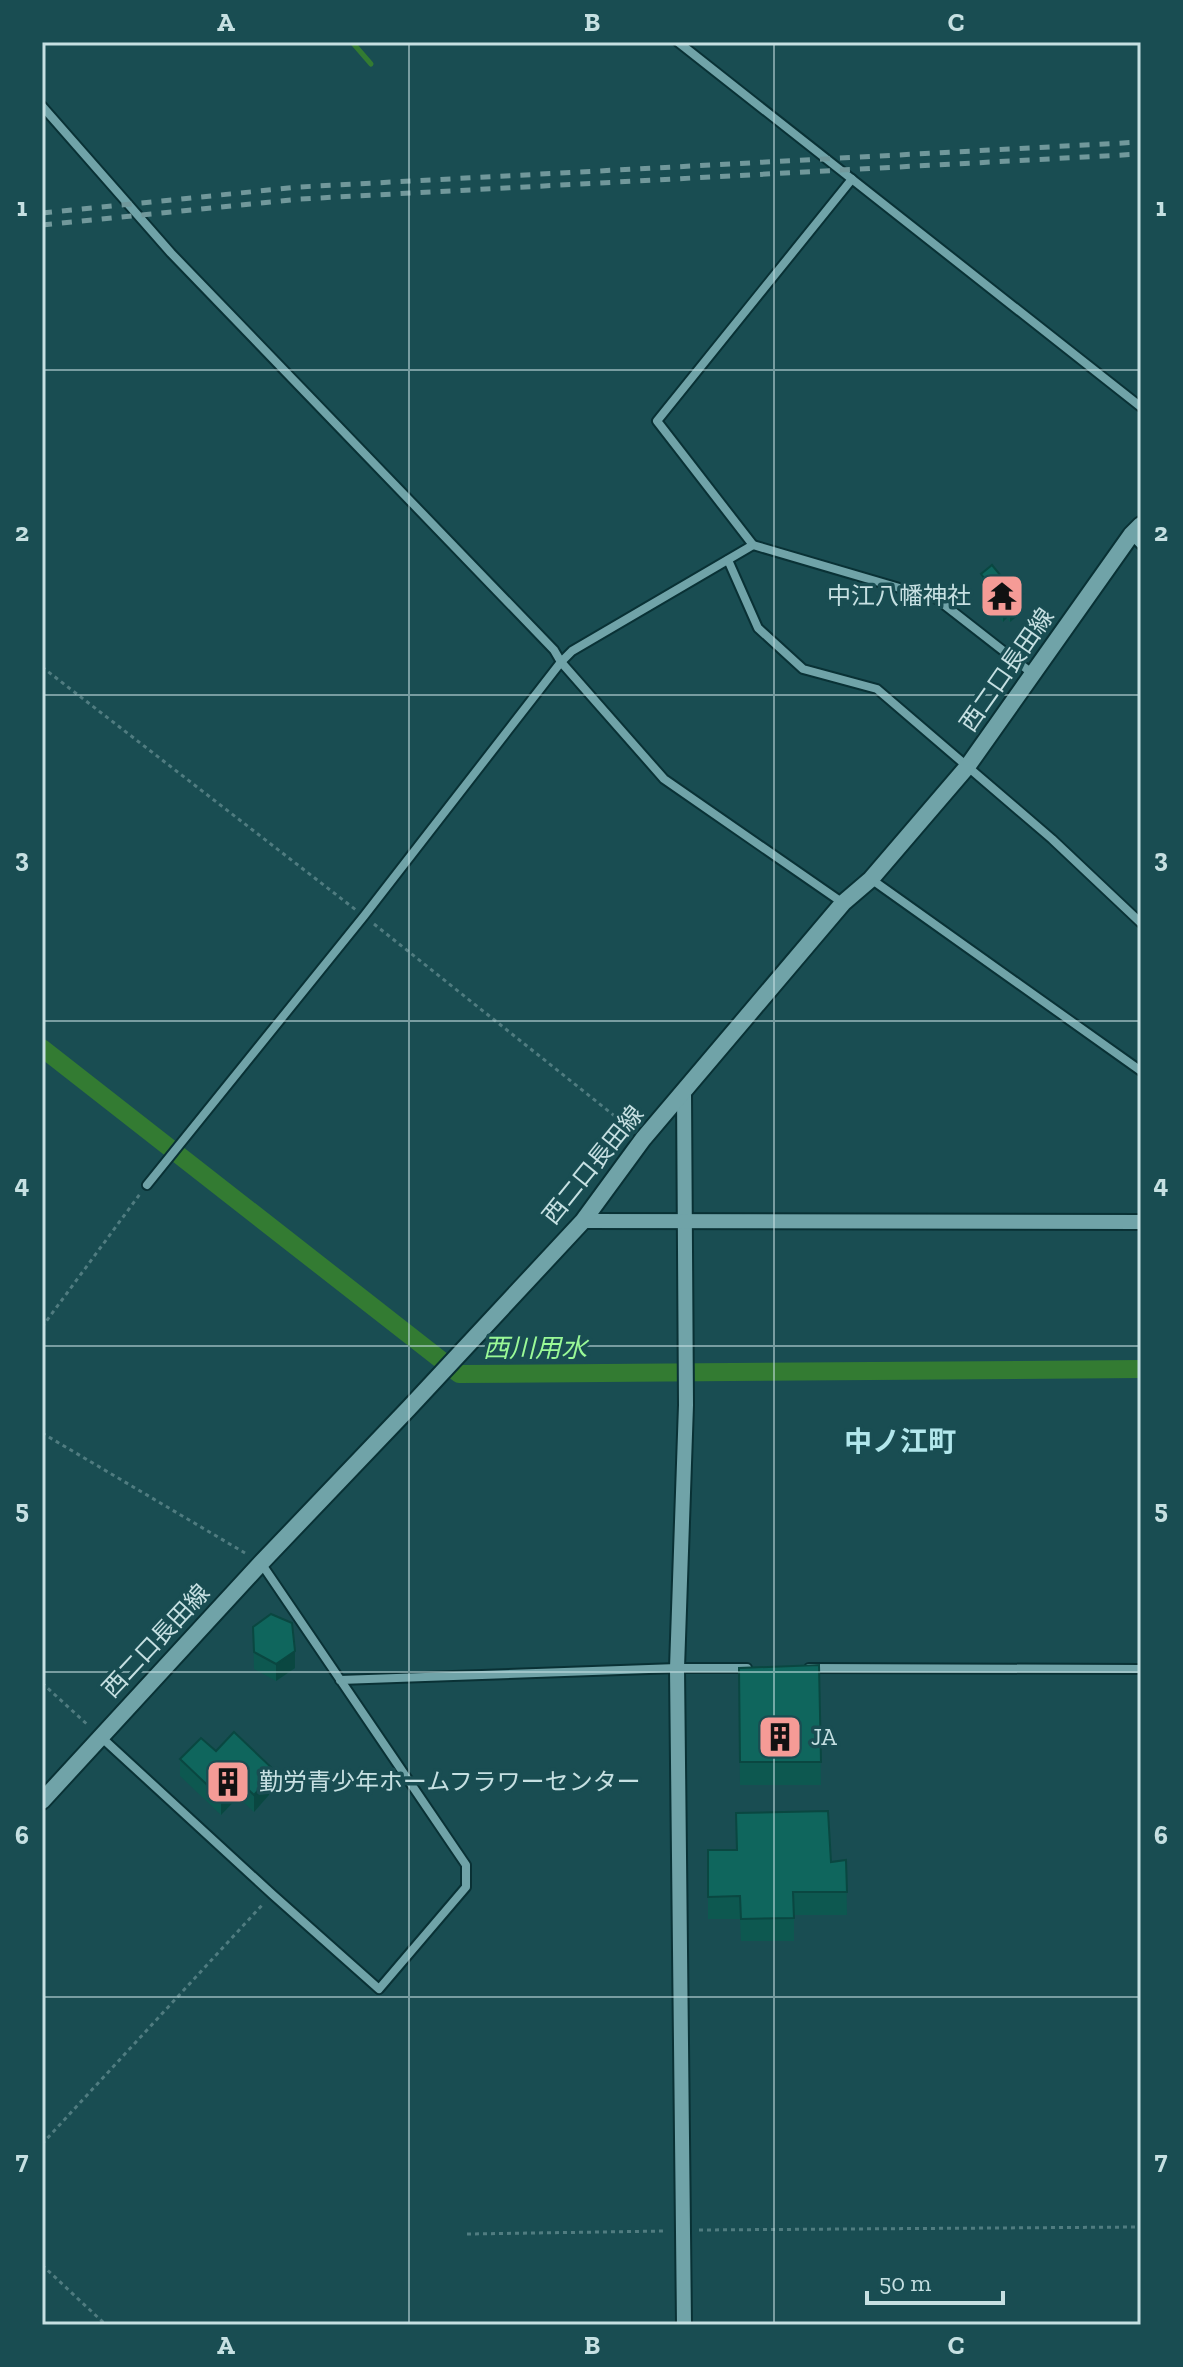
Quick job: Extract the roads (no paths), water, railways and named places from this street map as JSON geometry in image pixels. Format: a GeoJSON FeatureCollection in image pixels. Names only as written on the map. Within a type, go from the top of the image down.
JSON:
{"type":"FeatureCollection","features":[{"type":"Feature","properties":{"kind":"main road","name":"西二口長田線"},"geometry":{"type":"LineString","coordinates":[[42,1801],[583,1221],[643,1139],[843,903],[871,879],[967,767],[1138,535]]}},
{"type":"Feature","properties":{"kind":"street"},"geometry":{"type":"LineString","coordinates":[[678,42],[1141,407]]}},
{"type":"Feature","properties":{"kind":"street"},"geometry":{"type":"LineString","coordinates":[[42,106],[171,253],[543,638],[664,779],[843,903]]}},
{"type":"Feature","properties":{"kind":"street"},"geometry":{"type":"LineString","coordinates":[[852,179],[657,421],[753,545],[937,599],[1033,674]]}},
{"type":"Feature","properties":{"kind":"street"},"geometry":{"type":"LineString","coordinates":[[147,1185],[364,916],[561,662],[572,651],[753,545]]}},
{"type":"Feature","properties":{"kind":"street"},"geometry":{"type":"LineString","coordinates":[[728,560],[758,628],[803,669],[877,689],[1052,839],[1141,923]]}},
{"type":"Feature","properties":{"kind":"street"},"geometry":{"type":"LineString","coordinates":[[871,879],[1141,1071]]}},
{"type":"Feature","properties":{"kind":"street"},"geometry":{"type":"LineString","coordinates":[[684,1093],[686,1405],[677,1668],[684,2325]]}},
{"type":"Feature","properties":{"kind":"street"},"geometry":{"type":"LineString","coordinates":[[583,1221],[1141,1222]]}},
{"type":"Feature","properties":{"kind":"street"},"geometry":{"type":"LineString","coordinates":[[101,1737],[379,1989],[466,1887],[466,1865],[261,1563]]}},
{"type":"Feature","properties":{"kind":"street"},"geometry":{"type":"LineString","coordinates":[[340,1680],[757,1668]]}},
{"type":"Feature","properties":{"kind":"street"},"geometry":{"type":"LineString","coordinates":[[805,1668],[1141,1669]]}},
{"type":"Feature","properties":{"kind":"waterway"},"geometry":{"type":"LineString","coordinates":[[352,42],[371,64]]}},
{"type":"Feature","properties":{"kind":"waterway","name":"西川用水"},"geometry":{"type":"LineString","coordinates":[[42,1048],[459,1374],[1141,1369]]}},
{"type":"Feature","properties":{"kind":"railway"},"geometry":{"type":"LineString","coordinates":[[42,213],[299,187],[1141,142]]}},
{"type":"Feature","properties":{"kind":"railway"},"geometry":{"type":"LineString","coordinates":[[42,225],[300,199],[1141,154]]}},
{"type":"Feature","properties":{"kind":"place","name":"中江八幡神社"},"geometry":{"type":"Point","coordinates":[1002,596]}},
{"type":"Feature","properties":{"kind":"place","name":"JA"},"geometry":{"type":"Point","coordinates":[780,1737]}},
{"type":"Feature","properties":{"kind":"place","name":"勤労青少年ホームフラワーセンター"},"geometry":{"type":"Point","coordinates":[228,1782]}},
{"type":"Feature","properties":{"kind":"district","name":"中ノ江町"},"geometry":{"type":"Point","coordinates":[900,1441]}}]}
